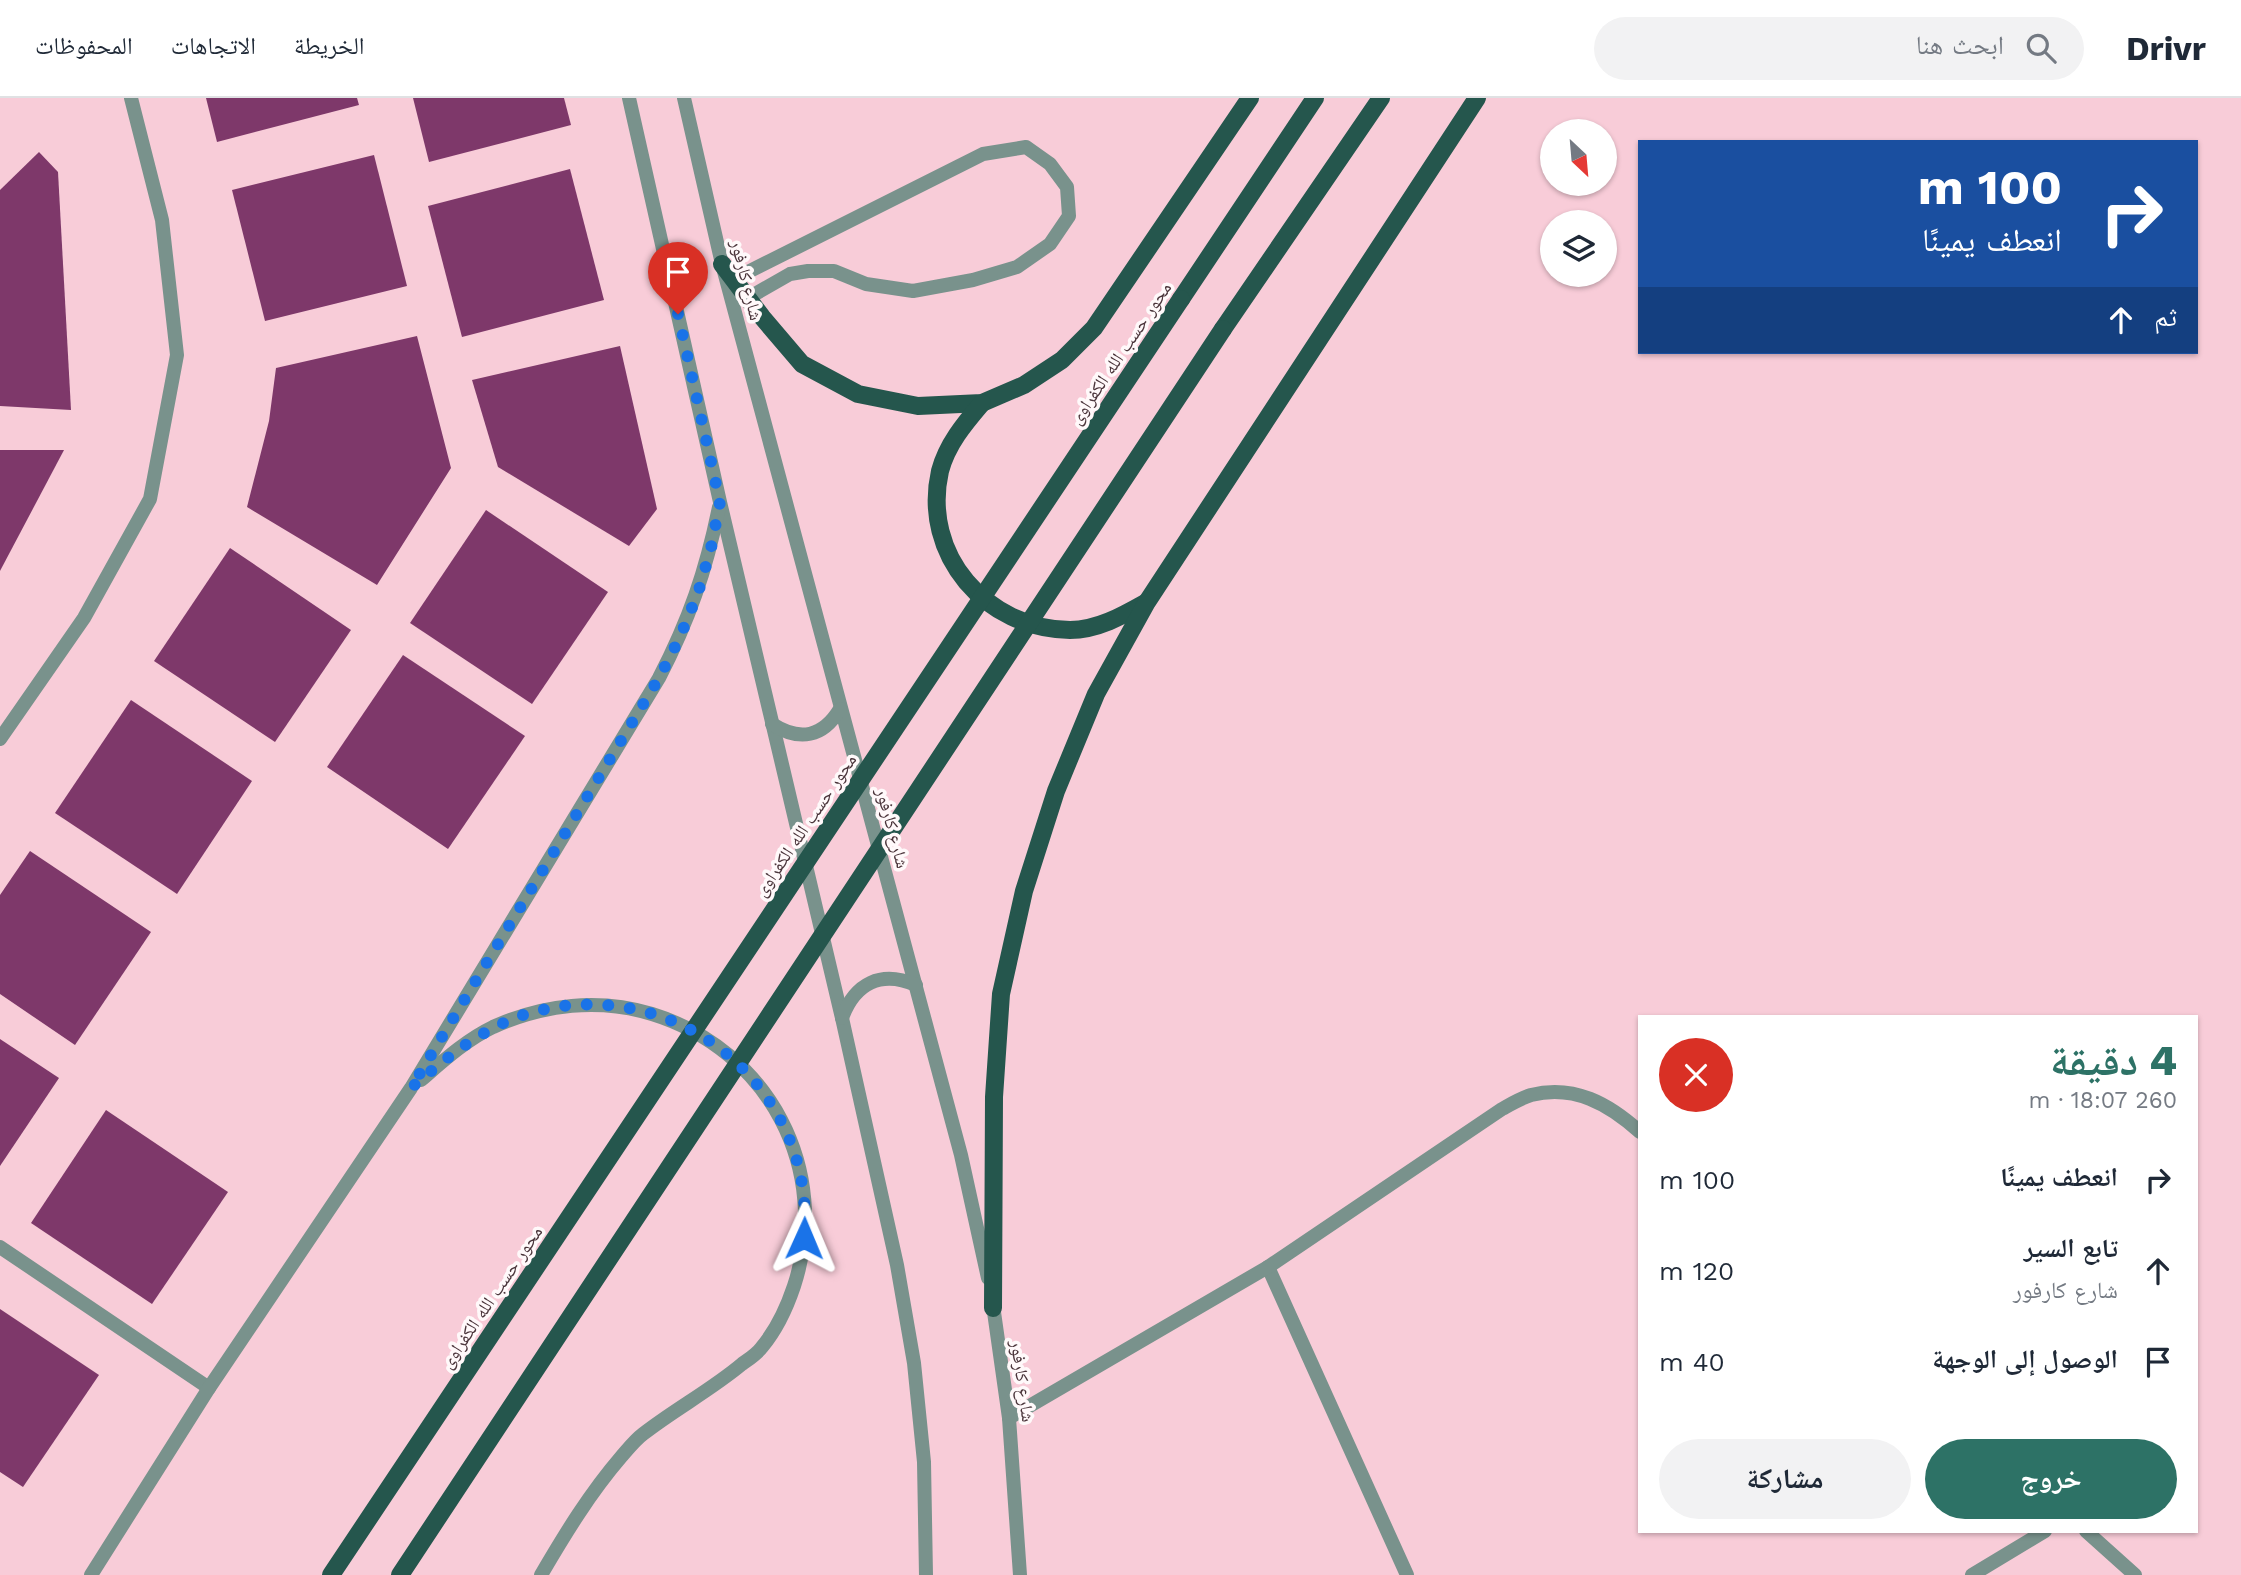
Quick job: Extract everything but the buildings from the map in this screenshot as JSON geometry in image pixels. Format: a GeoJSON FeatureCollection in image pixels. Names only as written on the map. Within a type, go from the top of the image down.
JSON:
{"type":"FeatureCollection","features":[{"type":"Feature","properties":{"kind":"main road"},"geometry":{"type":"LineString","coordinates":[[722,264],[803,364],[858,394],[918,406],[982,403],[1024,385],[1062,360],[1094,328],[1250,98]]}},
{"type":"Feature","properties":{"kind":"main road","name":"محور حسب الله الكفراوى"},"geometry":{"type":"LineString","coordinates":[[331,1575],[1315,98]]}},
{"type":"Feature","properties":{"kind":"main road"},"geometry":{"type":"LineString","coordinates":[[400,1575],[1223,329],[1381,98]]}},
{"type":"Feature","properties":{"kind":"main road"},"geometry":{"type":"LineString","coordinates":[[993,1308],[994,1097],[1002,994],[1024,891],[1056,792],[1096,695],[1147,602],[1477,98]]}},
{"type":"Feature","properties":{"kind":"main road"},"geometry":{"type":"LineString","coordinates":[[982,403],[956,433],[940,470],[936,510],[945,549],[966,583],[996,610],[1032,626],[1072,630],[1111,622],[1147,602]]}},
{"type":"Feature","properties":{"kind":"street"},"geometry":{"type":"LineString","coordinates":[[0,739],[84,618],[150,499],[177,355],[162,220],[131,98]]}},
{"type":"Feature","properties":{"kind":"street"},"geometry":{"type":"LineString","coordinates":[[629,98],[897,1265],[914,1363],[924,1462],[926,1575]]}},
{"type":"Feature","properties":{"kind":"street","name":"شارع كارفور"},"geometry":{"type":"LineString","coordinates":[[684,98],[722,264],[916,985],[976,1219],[993,1308],[1009,1418],[1020,1575]]}},
{"type":"Feature","properties":{"kind":"street"},"geometry":{"type":"LineString","coordinates":[[734,279],[983,153],[1026,147],[1051,164],[1066,187],[1069,216],[1050,244],[1017,267],[972,280],[913,291],[866,284],[834,271],[808,271],[790,274],[748,298]]}},
{"type":"Feature","properties":{"kind":"street"},"geometry":{"type":"LineString","coordinates":[[91,1575],[209,1388],[411,1088],[659,678],[698,593],[720,502]]}},
{"type":"Feature","properties":{"kind":"street"},"geometry":{"type":"LineString","coordinates":[[772,724],[796,735],[810,734],[823,729],[840,709]]}},
{"type":"Feature","properties":{"kind":"street"},"geometry":{"type":"LineString","coordinates":[[842,1018],[854,995],[864,986],[890,978],[916,985]]}},
{"type":"Feature","properties":{"kind":"street"},"geometry":{"type":"LineString","coordinates":[[411,1088],[450,1055],[491,1028],[536,1011],[584,1004],[632,1008],[679,1023],[720,1047],[756,1080],[783,1121],[800,1166],[806,1214],[802,1262],[787,1308],[762,1348],[726,1378],[640,1436],[606,1475],[576,1517],[541,1575]]}},
{"type":"Feature","properties":{"kind":"street"},"geometry":{"type":"LineString","coordinates":[[1009,1418],[1268,1267],[1502,1109],[1530,1095],[1562,1091],[1593,1098],[1621,1115],[1638,1130]]}},
{"type":"Feature","properties":{"kind":"street"},"geometry":{"type":"LineString","coordinates":[[0,1247],[209,1388]]}},
{"type":"Feature","properties":{"kind":"street"},"geometry":{"type":"LineString","coordinates":[[1268,1267],[1407,1575]]}},
{"type":"Feature","properties":{"kind":"street"},"geometry":{"type":"LineString","coordinates":[[1972,1575],[2042,1533]]}},
{"type":"Feature","properties":{"kind":"street"},"geometry":{"type":"LineString","coordinates":[[2088,1533],[2135,1575]]}},
{"type":"Feature","properties":{"kind":"route"},"geometry":{"type":"LineString","coordinates":[[678,314],[720,502],[698,593],[659,678],[411,1088],[450,1055],[491,1028],[536,1011],[584,1004],[632,1008],[679,1023],[720,1047],[756,1080],[783,1121],[800,1166],[806,1214],[804,1238]]}}]}
